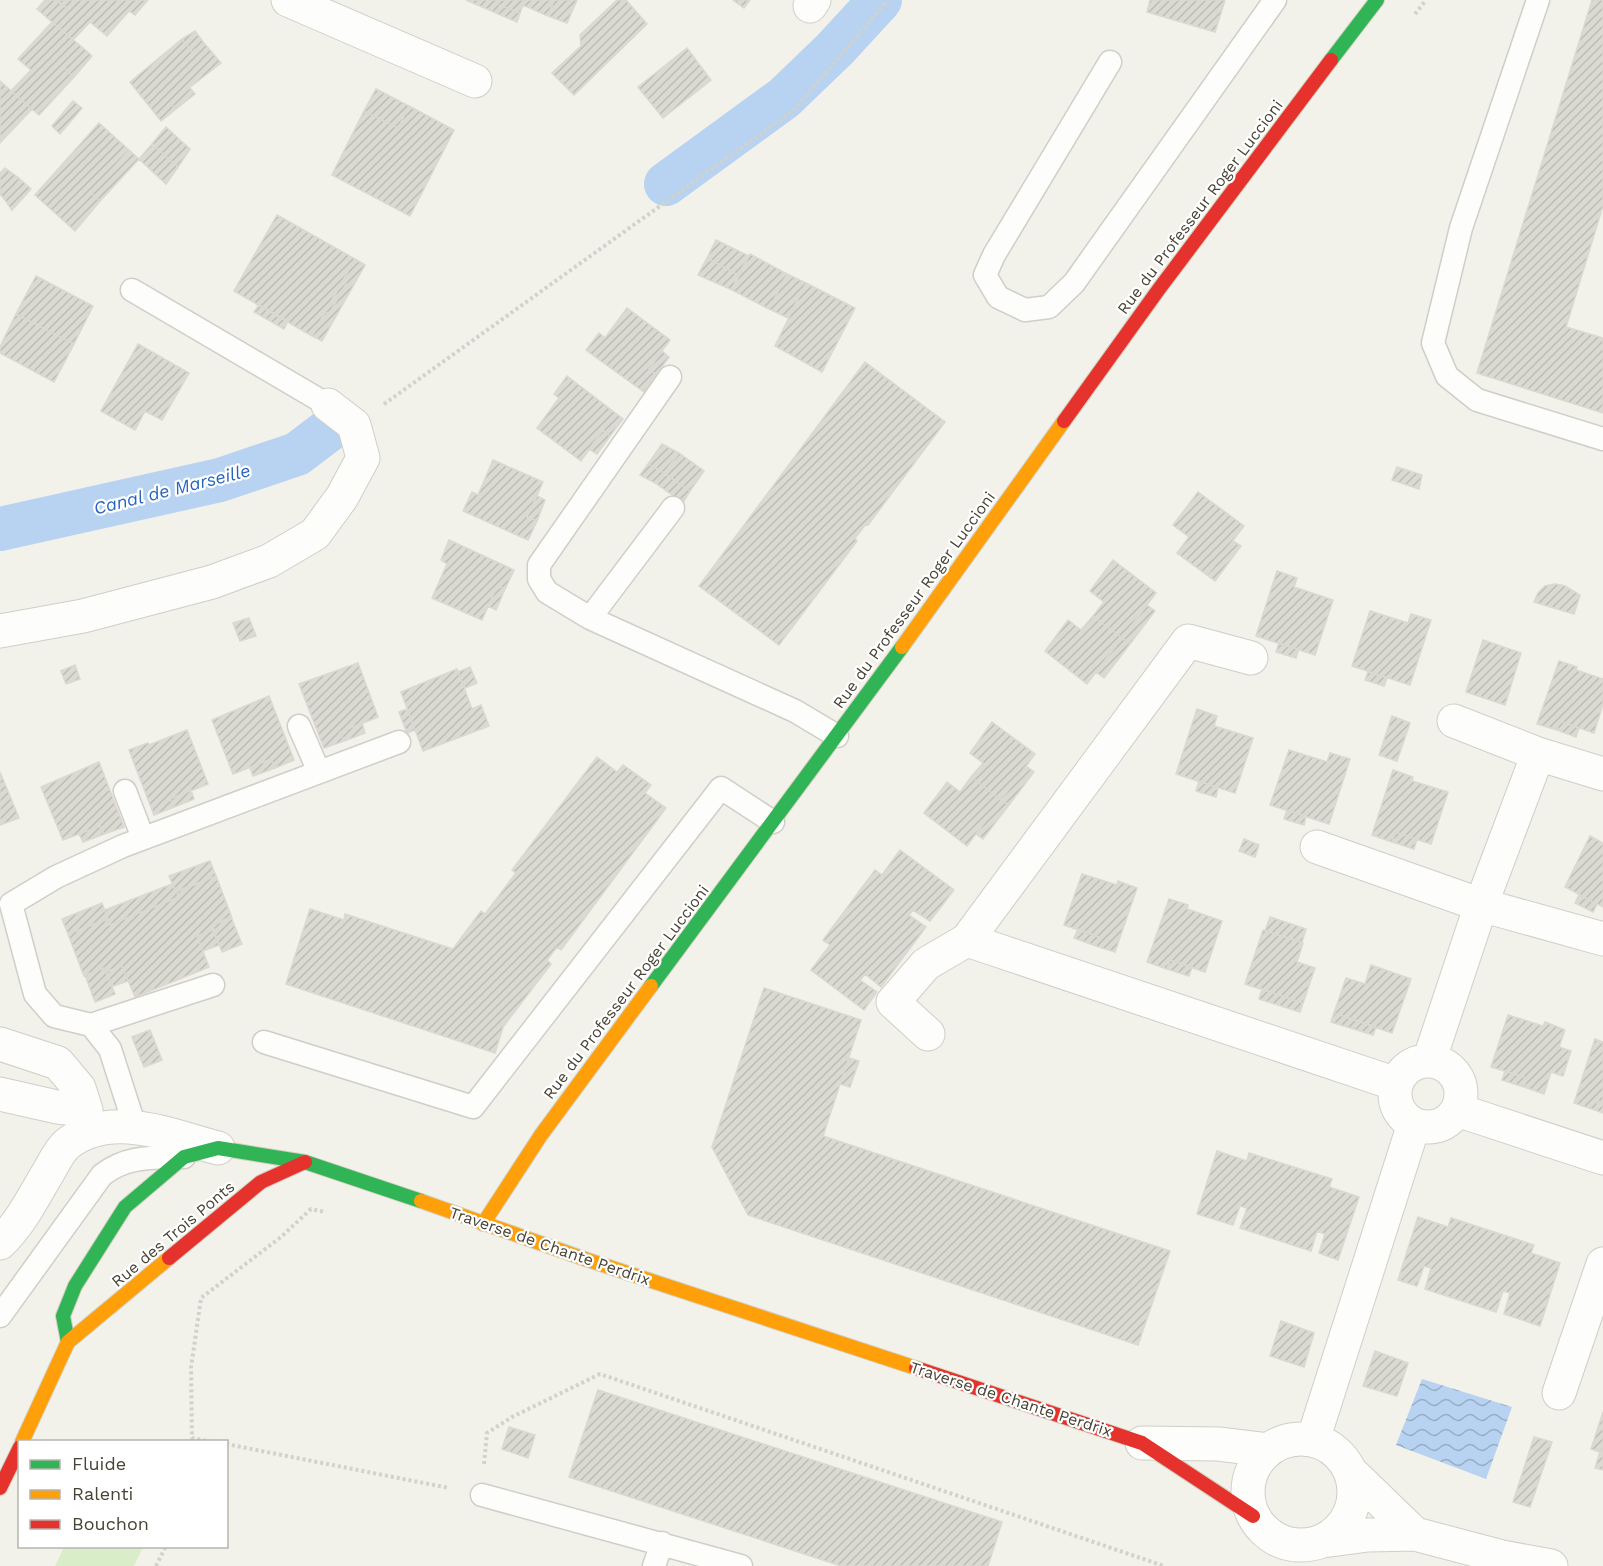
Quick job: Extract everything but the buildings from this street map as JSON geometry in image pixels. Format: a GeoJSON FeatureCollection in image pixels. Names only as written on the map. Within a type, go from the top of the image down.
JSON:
{"type":"FeatureCollection","features":[{"type":"Feature","properties":{"kind":"street"},"geometry":{"type":"LineString","coordinates":[[288,0],[475,81]]}},
{"type":"Feature","properties":{"kind":"street","name":"Rue du Professeur Roger Luccioni"},"geometry":{"type":"LineString","coordinates":[[483,1224],[541,1135],[837,736],[1159,289],[1377,0]]}},
{"type":"Feature","properties":{"kind":"street"},"geometry":{"type":"LineString","coordinates":[[0,632],[83,616],[212,582],[269,561],[315,534],[342,497],[363,458],[354,425],[328,405]]}},
{"type":"Feature","properties":{"kind":"street"},"geometry":{"type":"LineString","coordinates":[[928,1034],[893,1002],[926,964],[967,940],[1188,641],[1251,658]]}},
{"type":"Feature","properties":{"kind":"street"},"geometry":{"type":"LineString","coordinates":[[1454,721],[1538,754],[1603,774]]}},
{"type":"Feature","properties":{"kind":"street"},"geometry":{"type":"LineString","coordinates":[[1429,1061],[1480,906],[1538,754]]}},
{"type":"Feature","properties":{"kind":"street"},"geometry":{"type":"LineString","coordinates":[[1317,847],[1480,906],[1603,939]]}},
{"type":"Feature","properties":{"kind":"street"},"geometry":{"type":"LineString","coordinates":[[967,940],[1396,1084]]}},
{"type":"Feature","properties":{"kind":"street"},"geometry":{"type":"LineString","coordinates":[[0,1044],[58,1063],[79,1088],[86,1121]]}},
{"type":"Feature","properties":{"kind":"street"},"geometry":{"type":"LineString","coordinates":[[1420,1061],[1429,1061],[1440,1063],[1450,1069],[1457,1078],[1461,1089],[1461,1099],[1450,1119],[1437,1126],[1425,1128],[1414,1124],[1400,1113],[1395,1103],[1396,1084],[1401,1074],[1410,1066],[1420,1061]]}},
{"type":"Feature","properties":{"kind":"street"},"geometry":{"type":"LineString","coordinates":[[0,1094],[57,1107],[86,1121]]}},
{"type":"Feature","properties":{"kind":"street"},"geometry":{"type":"LineString","coordinates":[[1457,1110],[1603,1158]]}},
{"type":"Feature","properties":{"kind":"street","name":"Traverse de Chante Perdrix"},"geometry":{"type":"LineString","coordinates":[[0,1243],[13,1231],[66,1145],[86,1121],[107,1126],[135,1127],[218,1148],[305,1162],[726,1306],[1142,1443],[1253,1516]]}},
{"type":"Feature","properties":{"kind":"street"},"geometry":{"type":"LineString","coordinates":[[1313,1440],[1414,1124]]}},
{"type":"Feature","properties":{"kind":"street","name":"Rue des Trois Ponts"},"geometry":{"type":"LineString","coordinates":[[68,1342],[63,1316],[75,1286],[125,1207],[184,1157],[218,1148]]}},
{"type":"Feature","properties":{"kind":"street","name":"Rue des Trois Ponts"},"geometry":{"type":"LineString","coordinates":[[23,1440],[68,1342],[261,1182],[305,1162]]}},
{"type":"Feature","properties":{"kind":"street"},"geometry":{"type":"LineString","coordinates":[[1558,1393],[1603,1264]]}},
{"type":"Feature","properties":{"kind":"street"},"geometry":{"type":"LineString","coordinates":[[1415,1534],[1350,1471],[1338,1454],[1326,1445],[1313,1440],[1285,1441],[1268,1450],[1256,1463],[1249,1480],[1248,1499],[1253,1516],[1261,1528],[1272,1537],[1281,1554],[1323,1540],[1368,1535],[1415,1534],[1502,1557],[1551,1566]]}},
{"type":"Feature","properties":{"kind":"street","name":"Traverse de Chante Perdrix"},"geometry":{"type":"LineString","coordinates":[[1142,1443],[1218,1444],[1268,1450]]}},
{"type":"Feature","properties":{"kind":"street"},"geometry":{"type":"LineString","coordinates":[[0,1488],[18,1450]]}},
{"type":"Feature","properties":{"kind":"street"},"geometry":{"type":"LineString","coordinates":[[1323,1540],[1344,1523],[1351,1511],[1354,1484],[1350,1471]]}},
{"type":"Feature","properties":{"kind":"lane"},"geometry":{"type":"LineString","coordinates":[[1110,62],[994,255],[985,275],[998,297],[1025,310],[1049,307],[1074,283],[1275,0]]}},
{"type":"Feature","properties":{"kind":"lane"},"geometry":{"type":"LineString","coordinates":[[1538,0],[1461,228],[1433,343],[1447,376],[1477,400],[1603,439]]}},
{"type":"Feature","properties":{"kind":"lane"},"geometry":{"type":"LineString","coordinates":[[132,290],[328,405]]}},
{"type":"Feature","properties":{"kind":"lane"},"geometry":{"type":"LineString","coordinates":[[670,377],[539,565],[539,579],[547,592],[590,618],[795,711],[837,736]]}},
{"type":"Feature","properties":{"kind":"lane"},"geometry":{"type":"LineString","coordinates":[[590,618],[672,508]]}},
{"type":"Feature","properties":{"kind":"lane"},"geometry":{"type":"LineString","coordinates":[[299,726],[319,772]]}},
{"type":"Feature","properties":{"kind":"lane"},"geometry":{"type":"LineString","coordinates":[[213,985],[91,1025],[54,1016],[35,994],[11,904],[56,877],[143,838],[399,742]]}},
{"type":"Feature","properties":{"kind":"lane"},"geometry":{"type":"LineString","coordinates":[[264,1042],[473,1107],[721,788],[772,822]]}},
{"type":"Feature","properties":{"kind":"lane"},"geometry":{"type":"LineString","coordinates":[[125,791],[143,838]]}},
{"type":"Feature","properties":{"kind":"lane"},"geometry":{"type":"LineString","coordinates":[[91,1025],[110,1049],[135,1127]]}},
{"type":"Feature","properties":{"kind":"lane"},"geometry":{"type":"LineString","coordinates":[[0,1316],[102,1175],[129,1159],[184,1157]]}},
{"type":"Feature","properties":{"kind":"lane"},"geometry":{"type":"LineString","coordinates":[[482,1495],[741,1566]]}},
{"type":"Feature","properties":{"kind":"lane"},"geometry":{"type":"LineString","coordinates":[[654,1566],[662,1543]]}},
{"type":"Feature","properties":{"kind":"path"},"geometry":{"type":"LineString","coordinates":[[354,425],[794,110],[888,0]]}},
{"type":"Feature","properties":{"kind":"path"},"geometry":{"type":"LineString","coordinates":[[203,1440],[192,1438],[191,1368],[201,1298],[281,1237]]}},
{"type":"Feature","properties":{"kind":"path"},"geometry":{"type":"LineString","coordinates":[[228,1444],[482,1495],[487,1433],[512,1417],[600,1374],[1164,1566]]}},
{"type":"Feature","properties":{"kind":"path"},"geometry":{"type":"LineString","coordinates":[[156,1566],[165,1548]]}},
{"type":"Feature","properties":{"kind":"green space"},"geometry":{"type":"Polygon","coordinates":[[[63,1548],[143,1548],[134,1566],[55,1566],[63,1548]]]}},
{"type":"Feature","properties":{"kind":"water"},"geometry":{"type":"Polygon","coordinates":[[[1422,1379],[1512,1407],[1486,1479],[1396,1445],[1422,1379]]]}},
{"type":"Feature","properties":{"kind":"waterway","name":"Canal de Marseille"},"geometry":{"type":"LineString","coordinates":[[666,184],[784,98],[835,49],[880,0]]}},
{"type":"Feature","properties":{"kind":"waterway","name":"Canal de Marseille"},"geometry":{"type":"LineString","coordinates":[[0,529],[220,480],[297,454],[334,426]]}},
{"type":"Feature","properties":{"kind":"traffic: fast"},"geometry":{"type":"LineString","coordinates":[[1331,60],[1377,0]]}},
{"type":"Feature","properties":{"kind":"traffic: fast"},"geometry":{"type":"LineString","coordinates":[[651,986],[902,647]]}},
{"type":"Feature","properties":{"kind":"traffic: fast"},"geometry":{"type":"LineString","coordinates":[[68,1342],[63,1316],[75,1286],[125,1207],[184,1157],[218,1148],[305,1162],[421,1201]]}},
{"type":"Feature","properties":{"kind":"traffic: slow"},"geometry":{"type":"LineString","coordinates":[[902,647],[1064,421]]}},
{"type":"Feature","properties":{"kind":"traffic: slow"},"geometry":{"type":"LineString","coordinates":[[483,1224],[541,1135],[651,986]]}},
{"type":"Feature","properties":{"kind":"traffic: slow"},"geometry":{"type":"LineString","coordinates":[[421,1201],[585,1259],[916,1368]]}},
{"type":"Feature","properties":{"kind":"traffic: slow"},"geometry":{"type":"LineString","coordinates":[[23,1440],[68,1342],[169,1258]]}},
{"type":"Feature","properties":{"kind":"traffic: jam"},"geometry":{"type":"LineString","coordinates":[[1064,421],[1159,289],[1331,60]]}},
{"type":"Feature","properties":{"kind":"traffic: jam"},"geometry":{"type":"LineString","coordinates":[[169,1258],[261,1182],[305,1162]]}},
{"type":"Feature","properties":{"kind":"traffic: jam"},"geometry":{"type":"LineString","coordinates":[[916,1368],[1142,1443],[1253,1516]]}},
{"type":"Feature","properties":{"kind":"traffic: jam"},"geometry":{"type":"LineString","coordinates":[[0,1488],[18,1451]]}}]}
